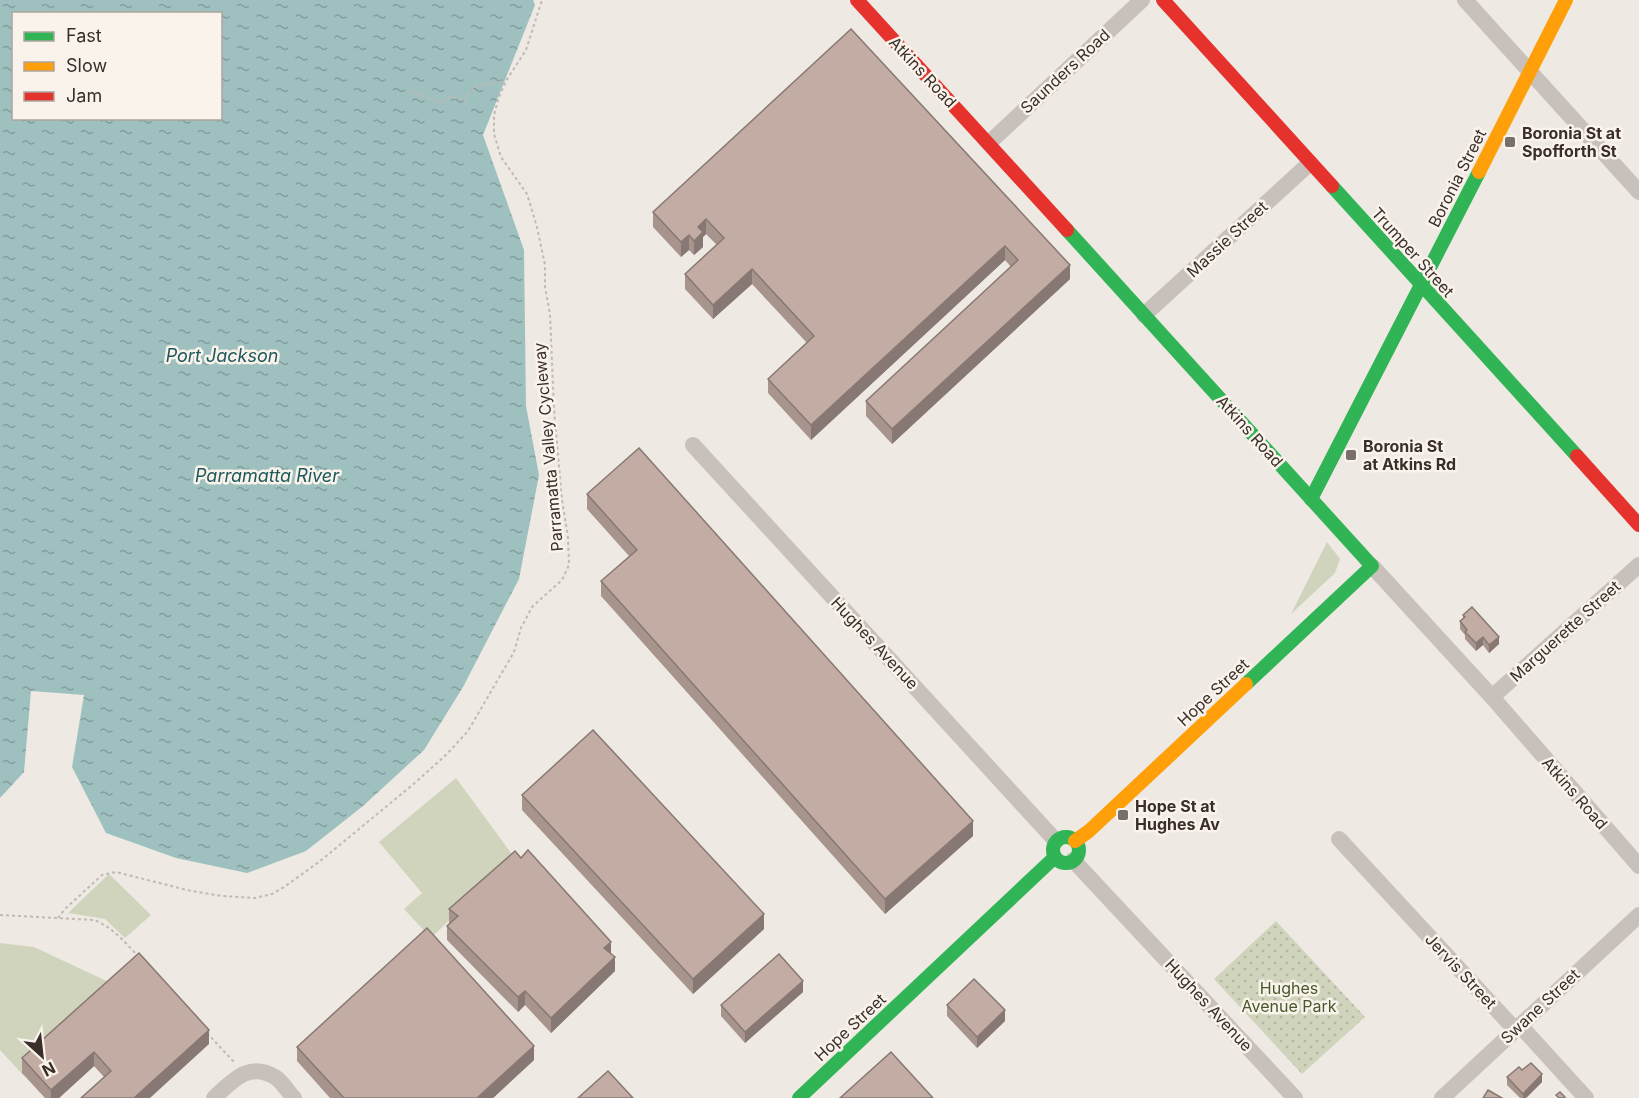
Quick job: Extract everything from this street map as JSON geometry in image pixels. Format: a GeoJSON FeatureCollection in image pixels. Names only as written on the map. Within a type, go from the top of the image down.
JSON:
{"type":"FeatureCollection","features":[{"type":"Feature","properties":{"kind":"street","name":"Atkins Road"},"geometry":{"type":"LineString","coordinates":[[857,0],[1492,697],[1639,866]]}},
{"type":"Feature","properties":{"kind":"street","name":"Saunders Road"},"geometry":{"type":"LineString","coordinates":[[988,143],[1142,0]]}},
{"type":"Feature","properties":{"kind":"street","name":"Trumper Street"},"geometry":{"type":"LineString","coordinates":[[1163,0],[1639,525]]}},
{"type":"Feature","properties":{"kind":"street"},"geometry":{"type":"LineString","coordinates":[[1465,0],[1639,192]]}},
{"type":"Feature","properties":{"kind":"street","name":"Boronia Street"},"geometry":{"type":"LineString","coordinates":[[1311,499],[1422,286],[1566,0]]}},
{"type":"Feature","properties":{"kind":"street","name":"Massie Street"},"geometry":{"type":"LineString","coordinates":[[1144,315],[1310,163]]}},
{"type":"Feature","properties":{"kind":"street","name":"Hughes Avenue"},"geometry":{"type":"LineString","coordinates":[[693,445],[1056,849]]}},
{"type":"Feature","properties":{"kind":"street","name":"Marguerette Street"},"geometry":{"type":"LineString","coordinates":[[1492,697],[1639,565]]}},
{"type":"Feature","properties":{"kind":"street","name":"Hope Street"},"geometry":{"type":"LineString","coordinates":[[1075,841],[1089,831],[1372,566]]}},
{"type":"Feature","properties":{"kind":"street"},"geometry":{"type":"LineString","coordinates":[[1064,837],[1075,841],[1078,853],[1073,860],[1066,862],[1056,849],[1064,837]]}},
{"type":"Feature","properties":{"kind":"street","name":"Jervis Street"},"geometry":{"type":"LineString","coordinates":[[1339,839],[1510,1024],[1525,1031],[1586,1098]]}},
{"type":"Feature","properties":{"kind":"street","name":"Hope Street"},"geometry":{"type":"LineString","coordinates":[[799,1098],[1056,849]]}},
{"type":"Feature","properties":{"kind":"street","name":"Hughes Avenue"},"geometry":{"type":"LineString","coordinates":[[1073,860],[1295,1098]]}},
{"type":"Feature","properties":{"kind":"street","name":"Swane Street"},"geometry":{"type":"LineString","coordinates":[[1442,1098],[1639,915]]}},
{"type":"Feature","properties":{"kind":"street"},"geometry":{"type":"LineString","coordinates":[[214,1098],[249,1072],[275,1077],[294,1098]]}},
{"type":"Feature","properties":{"kind":"path","name":"Parramatta Valley Cycleway"},"geometry":{"type":"LineString","coordinates":[[58,918],[64,909],[102,874],[108,872],[187,890],[222,896],[255,898],[272,894],[304,873],[447,754],[468,730],[487,701],[514,652],[521,628],[532,607],[562,580],[569,565],[568,537],[562,500],[554,409],[550,314],[545,287],[545,265],[527,194],[501,157],[494,134],[494,115],[506,81],[526,50],[542,0]]}},
{"type":"Feature","properties":{"kind":"path"},"geometry":{"type":"LineString","coordinates":[[410,91],[442,104],[450,96],[463,101],[475,86],[506,81]]}},
{"type":"Feature","properties":{"kind":"path"},"geometry":{"type":"LineString","coordinates":[[0,915],[94,920],[104,924],[115,933],[140,959]]}},
{"type":"Feature","properties":{"kind":"path"},"geometry":{"type":"LineString","coordinates":[[204,1029],[249,1072]]}},
{"type":"Feature","properties":{"kind":"green space"},"geometry":{"type":"Polygon","coordinates":[[[1327,542],[1340,559],[1335,573],[1291,614],[1327,542]]]}},
{"type":"Feature","properties":{"kind":"green space"},"geometry":{"type":"Polygon","coordinates":[[[456,778],[514,857],[431,938],[404,909],[422,893],[379,842],[456,778]]]}},
{"type":"Feature","properties":{"kind":"green space"},"geometry":{"type":"Polygon","coordinates":[[[109,874],[151,915],[125,938],[105,919],[68,913],[109,874]]]}},
{"type":"Feature","properties":{"kind":"green space","name":"Hughes Avenue Park"},"geometry":{"type":"Polygon","coordinates":[[[1276,921],[1365,1017],[1302,1074],[1214,979],[1276,921]]]}},
{"type":"Feature","properties":{"kind":"green space"},"geometry":{"type":"Polygon","coordinates":[[[0,943],[34,947],[113,984],[59,1034],[24,1076],[0,1050],[0,943]]]}},
{"type":"Feature","properties":{"kind":"water","name":"Port Jackson"},"geometry":{"type":"Polygon","coordinates":[[[0,0],[533,0],[535,5],[483,135],[524,250],[526,406],[539,475],[519,579],[463,687],[424,750],[363,806],[306,851],[247,873],[176,858],[106,833],[72,767],[84,695],[31,691],[24,772],[0,798],[0,0]]]}},
{"type":"Feature","properties":{"kind":"building"},"geometry":{"type":"Polygon","coordinates":[[[851,29],[1070,265],[892,429],[866,401],[1018,260],[1005,246],[811,425],[768,379],[814,336],[752,269],[713,305],[685,274],[724,238],[706,219],[698,227],[703,232],[694,241],[689,235],[681,242],[653,212],[851,29]]]}},
{"type":"Feature","properties":{"kind":"building"},"geometry":{"type":"Polygon","coordinates":[[[639,448],[973,821],[885,899],[601,581],[637,550],[587,494],[639,448]]]}},
{"type":"Feature","properties":{"kind":"building"},"geometry":{"type":"Polygon","coordinates":[[[1472,607],[1499,637],[1489,645],[1483,637],[1476,643],[1465,632],[1467,630],[1460,621],[1472,607]]]}},
{"type":"Feature","properties":{"kind":"building"},"geometry":{"type":"Polygon","coordinates":[[[593,730],[764,914],[693,979],[522,795],[593,730]]]}},
{"type":"Feature","properties":{"kind":"building"},"geometry":{"type":"Polygon","coordinates":[[[528,850],[611,942],[604,948],[615,957],[551,1018],[525,991],[518,997],[447,926],[458,916],[449,909],[515,851],[521,858],[528,850]]]}},
{"type":"Feature","properties":{"kind":"building"},"geometry":{"type":"Polygon","coordinates":[[[427,928],[534,1046],[477,1098],[344,1098],[297,1047],[427,928]]]}},
{"type":"Feature","properties":{"kind":"building"},"geometry":{"type":"Polygon","coordinates":[[[139,953],[209,1030],[134,1098],[81,1098],[111,1071],[94,1052],[51,1090],[22,1058],[139,953]]]}},
{"type":"Feature","properties":{"kind":"building"},"geometry":{"type":"Polygon","coordinates":[[[779,954],[803,981],[745,1032],[721,1005],[779,954]]]}},
{"type":"Feature","properties":{"kind":"building"},"geometry":{"type":"Polygon","coordinates":[[[974,979],[1005,1010],[977,1037],[947,1005],[974,979]]]}},
{"type":"Feature","properties":{"kind":"building"},"geometry":{"type":"Polygon","coordinates":[[[891,1052],[933,1098],[840,1098],[891,1052]]]}},
{"type":"Feature","properties":{"kind":"building"},"geometry":{"type":"Polygon","coordinates":[[[1531,1063],[1542,1074],[1523,1094],[1507,1077],[1519,1067],[1522,1070],[1531,1063]]]}},
{"type":"Feature","properties":{"kind":"building"},"geometry":{"type":"Polygon","coordinates":[[[608,1071],[633,1098],[578,1098],[608,1071]]]}},
{"type":"Feature","properties":{"kind":"building"},"geometry":{"type":"Polygon","coordinates":[[[1488,1090],[1502,1098],[1483,1098],[1488,1090]]]}},
{"type":"Feature","properties":{"kind":"building"},"geometry":{"type":"Polygon","coordinates":[[[1560,1092],[1565,1097],[1559,1098],[1556,1095],[1560,1092]]]}},
{"type":"Feature","properties":{"kind":"traffic: fast"},"geometry":{"type":"LineString","coordinates":[[1311,499],[1479,172]]}},
{"type":"Feature","properties":{"kind":"traffic: fast"},"geometry":{"type":"LineString","coordinates":[[1332,186],[1577,456]]}},
{"type":"Feature","properties":{"kind":"traffic: fast"},"geometry":{"type":"LineString","coordinates":[[1067,230],[1372,566],[1246,684]]}},
{"type":"Feature","properties":{"kind":"traffic: fast"},"geometry":{"type":"LineString","coordinates":[[1066,837],[1075,841],[1079,850],[1075,859],[1066,863],[1057,859],[1053,850],[1057,841],[1066,837]]}},
{"type":"Feature","properties":{"kind":"traffic: fast"},"geometry":{"type":"LineString","coordinates":[[799,1098],[1055,857]]}},
{"type":"Feature","properties":{"kind":"traffic: slow"},"geometry":{"type":"LineString","coordinates":[[1479,172],[1566,0]]}},
{"type":"Feature","properties":{"kind":"traffic: slow"},"geometry":{"type":"LineString","coordinates":[[1075,841],[1089,831],[1246,684]]}},
{"type":"Feature","properties":{"kind":"traffic: jam"},"geometry":{"type":"LineString","coordinates":[[857,0],[1067,230]]}},
{"type":"Feature","properties":{"kind":"traffic: jam"},"geometry":{"type":"LineString","coordinates":[[1163,0],[1332,186]]}},
{"type":"Feature","properties":{"kind":"traffic: jam"},"geometry":{"type":"LineString","coordinates":[[1577,456],[1639,525]]}},
{"type":"Feature","properties":{"kind":"place","name":"Boronia St at Spofforth St"},"geometry":{"type":"Point","coordinates":[1510,142]}},
{"type":"Feature","properties":{"kind":"place","name":"Boronia St at Atkins Rd"},"geometry":{"type":"Point","coordinates":[1351,455]}},
{"type":"Feature","properties":{"kind":"place","name":"Hope St at Hughes Av"},"geometry":{"type":"Point","coordinates":[1123,815]}},
{"type":"Feature","properties":{"kind":"water label","name":"Parramatta River"},"geometry":{"type":"Point","coordinates":[267,475]}}]}
